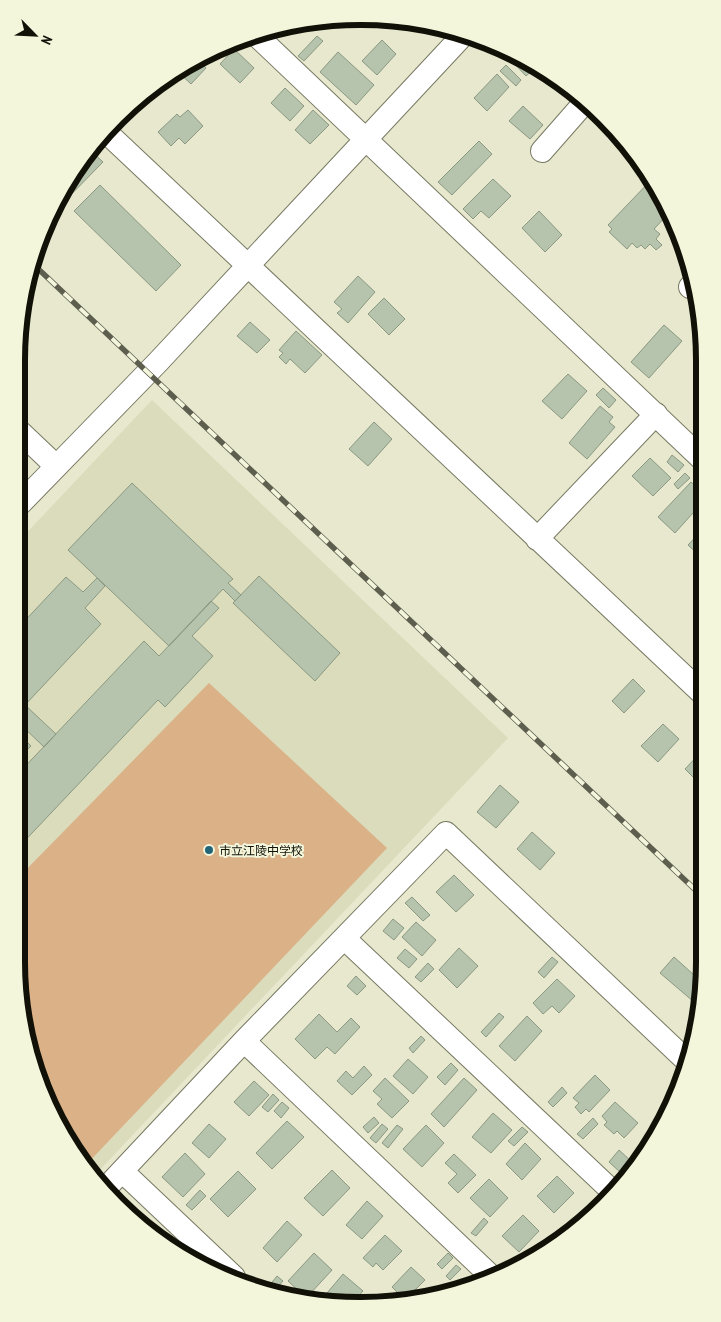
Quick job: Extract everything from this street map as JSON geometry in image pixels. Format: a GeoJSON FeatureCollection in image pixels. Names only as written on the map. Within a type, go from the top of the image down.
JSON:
{"type":"FeatureCollection","features":[{"type":"Feature","properties":{"kind":"street"},"geometry":{"type":"LineString","coordinates":[[262,40],[696,453]]}},
{"type":"Feature","properties":{"kind":"street"},"geometry":{"type":"LineString","coordinates":[[25,499],[158,362],[459,40]]}},
{"type":"Feature","properties":{"kind":"street"},"geometry":{"type":"LineString","coordinates":[[542,151],[581,107]]}},
{"type":"Feature","properties":{"kind":"street"},"geometry":{"type":"LineString","coordinates":[[110,137],[696,687]]}},
{"type":"Feature","properties":{"kind":"street"},"geometry":{"type":"LineString","coordinates":[[537,539],[656,414]]}},
{"type":"Feature","properties":{"kind":"street"},"geometry":{"type":"LineString","coordinates":[[25,437],[56,466]]}},
{"type":"Feature","properties":{"kind":"street"},"geometry":{"type":"LineString","coordinates":[[109,1184],[244,1040],[446,833],[682,1056]]}},
{"type":"Feature","properties":{"kind":"street"},"geometry":{"type":"LineString","coordinates":[[344,938],[609,1188]]}},
{"type":"Feature","properties":{"kind":"street"},"geometry":{"type":"LineString","coordinates":[[244,1040],[487,1272]]}},
{"type":"Feature","properties":{"kind":"street"},"geometry":{"type":"LineString","coordinates":[[122,1171],[224,1267]]}},
{"type":"Feature","properties":{"kind":"shaded area","name":"市立江陵中学校"},"geometry":{"type":"Polygon","coordinates":[[[152,400],[508,738],[98,1171],[70,1129],[51,1090],[36,1048],[28,1005],[25,961],[25,535],[152,400]]]}},
{"type":"Feature","properties":{"kind":"shaded area"},"geometry":{"type":"Polygon","coordinates":[[[209,683],[387,848],[90,1160],[70,1129],[51,1090],[36,1048],[31,1027],[25,961],[25,871],[209,683]]]}},
{"type":"Feature","properties":{"kind":"building"},"geometry":{"type":"Polygon","coordinates":[[[317,36],[323,41],[304,61],[298,56],[317,36]]]}},
{"type":"Feature","properties":{"kind":"building"},"geometry":{"type":"Polygon","coordinates":[[[382,40],[396,54],[377,75],[362,61],[382,40]]]}},
{"type":"Feature","properties":{"kind":"building"},"geometry":{"type":"Polygon","coordinates":[[[235,50],[254,68],[240,83],[220,64],[235,50]]]}},
{"type":"Feature","properties":{"kind":"building"},"geometry":{"type":"Polygon","coordinates":[[[338,52],[374,85],[356,105],[320,72],[338,52]]]}},
{"type":"Feature","properties":{"kind":"building"},"geometry":{"type":"Polygon","coordinates":[[[513,62],[531,72],[526,76],[513,62]]]}},
{"type":"Feature","properties":{"kind":"building"},"geometry":{"type":"Polygon","coordinates":[[[203,65],[206,68],[191,84],[183,76],[203,65]]]}},
{"type":"Feature","properties":{"kind":"building"},"geometry":{"type":"Polygon","coordinates":[[[506,65],[521,80],[516,86],[500,71],[506,65]]]}},
{"type":"Feature","properties":{"kind":"building"},"geometry":{"type":"Polygon","coordinates":[[[497,74],[509,87],[487,111],[474,98],[497,74]]]}},
{"type":"Feature","properties":{"kind":"building"},"geometry":{"type":"Polygon","coordinates":[[[285,88],[304,106],[290,121],[271,103],[285,88]]]}},
{"type":"Feature","properties":{"kind":"building"},"geometry":{"type":"Polygon","coordinates":[[[523,106],[543,125],[530,139],[509,121],[523,106]]]}},
{"type":"Feature","properties":{"kind":"building"},"geometry":{"type":"Polygon","coordinates":[[[188,110],[203,126],[185,144],[179,138],[171,146],[158,132],[177,114],[180,117],[188,110]]]}},
{"type":"Feature","properties":{"kind":"building"},"geometry":{"type":"Polygon","coordinates":[[[313,110],[329,125],[310,144],[295,130],[313,110]]]}},
{"type":"Feature","properties":{"kind":"building"},"geometry":{"type":"Polygon","coordinates":[[[479,141],[492,154],[452,195],[438,182],[479,141]]]}},
{"type":"Feature","properties":{"kind":"building"},"geometry":{"type":"Polygon","coordinates":[[[95,155],[103,162],[67,199],[95,155]]]}},
{"type":"Feature","properties":{"kind":"building"},"geometry":{"type":"Polygon","coordinates":[[[493,179],[511,196],[489,218],[481,211],[473,219],[463,209],[493,179]]]}},
{"type":"Feature","properties":{"kind":"building"},"geometry":{"type":"Polygon","coordinates":[[[100,185],[181,265],[156,291],[74,211],[100,185]]]}},
{"type":"Feature","properties":{"kind":"building"},"geometry":{"type":"Polygon","coordinates":[[[646,185],[664,218],[654,229],[660,234],[656,239],[662,245],[656,250],[650,244],[645,249],[641,245],[637,248],[632,243],[627,249],[609,232],[612,229],[608,225],[646,185]]]}},
{"type":"Feature","properties":{"kind":"building"},"geometry":{"type":"Polygon","coordinates":[[[539,211],[562,235],[545,252],[522,228],[539,211]]]}},
{"type":"Feature","properties":{"kind":"building"},"geometry":{"type":"Polygon","coordinates":[[[358,276],[375,292],[348,323],[337,313],[342,309],[334,302],[358,276]]]}},
{"type":"Feature","properties":{"kind":"building"},"geometry":{"type":"Polygon","coordinates":[[[384,298],[405,319],[389,335],[368,314],[384,298]]]}},
{"type":"Feature","properties":{"kind":"building"},"geometry":{"type":"Polygon","coordinates":[[[250,322],[270,340],[257,353],[237,336],[250,322]]]}},
{"type":"Feature","properties":{"kind":"building"},"geometry":{"type":"Polygon","coordinates":[[[664,325],[682,341],[649,378],[631,362],[664,325]]]}},
{"type":"Feature","properties":{"kind":"building"},"geometry":{"type":"Polygon","coordinates":[[[296,331],[322,355],[305,373],[290,359],[286,364],[279,357],[283,353],[279,350],[296,331]]]}},
{"type":"Feature","properties":{"kind":"building"},"geometry":{"type":"Polygon","coordinates":[[[568,374],[587,391],[562,419],[542,401],[568,374]]]}},
{"type":"Feature","properties":{"kind":"building"},"geometry":{"type":"Polygon","coordinates":[[[603,388],[616,400],[609,408],[596,395],[603,388]]]}},
{"type":"Feature","properties":{"kind":"building"},"geometry":{"type":"Polygon","coordinates":[[[600,406],[613,417],[609,422],[615,427],[587,459],[569,443],[600,406]]]}},
{"type":"Feature","properties":{"kind":"building"},"geometry":{"type":"Polygon","coordinates":[[[374,422],[392,439],[368,466],[349,449],[374,422]]]}},
{"type":"Feature","properties":{"kind":"building"},"geometry":{"type":"Polygon","coordinates":[[[672,455],[684,465],[678,472],[667,462],[672,455]]]}},
{"type":"Feature","properties":{"kind":"building"},"geometry":{"type":"Polygon","coordinates":[[[650,458],[671,478],[653,496],[632,476],[650,458]]]}},
{"type":"Feature","properties":{"kind":"building"},"geometry":{"type":"Polygon","coordinates":[[[685,473],[690,478],[678,489],[674,484],[685,473]]]}},
{"type":"Feature","properties":{"kind":"building"},"geometry":{"type":"Polygon","coordinates":[[[691,482],[696,487],[696,510],[675,533],[658,517],[691,482]]]}},
{"type":"Feature","properties":{"kind":"building"},"geometry":{"type":"Polygon","coordinates":[[[132,483],[233,579],[228,583],[241,595],[235,601],[223,589],[169,646],[68,550],[132,483]]]}},
{"type":"Feature","properties":{"kind":"building"},"geometry":{"type":"Polygon","coordinates":[[[696,536],[696,552],[688,545],[696,536]]]}},
{"type":"Feature","properties":{"kind":"building"},"geometry":{"type":"Polygon","coordinates":[[[259,576],[340,653],[315,681],[233,603],[259,576]]]}},
{"type":"Feature","properties":{"kind":"building"},"geometry":{"type":"Polygon","coordinates":[[[66,577],[83,592],[97,578],[105,586],[85,608],[101,624],[25,705],[25,621],[66,577]]]}},
{"type":"Feature","properties":{"kind":"building"},"geometry":{"type":"Polygon","coordinates":[[[211,601],[219,608],[192,636],[213,656],[165,707],[158,700],[25,840],[25,767],[144,641],[159,656],[211,601]]]}},
{"type":"Feature","properties":{"kind":"building"},"geometry":{"type":"Polygon","coordinates":[[[633,679],[645,691],[624,713],[612,701],[633,679]]]}},
{"type":"Feature","properties":{"kind":"building"},"geometry":{"type":"Polygon","coordinates":[[[25,705],[56,734],[44,747],[25,729],[25,705]]]}},
{"type":"Feature","properties":{"kind":"building"},"geometry":{"type":"Polygon","coordinates":[[[663,724],[679,739],[658,762],[641,746],[663,724]]]}},
{"type":"Feature","properties":{"kind":"building"},"geometry":{"type":"Polygon","coordinates":[[[25,740],[31,746],[25,752],[25,740]]]}},
{"type":"Feature","properties":{"kind":"building"},"geometry":{"type":"Polygon","coordinates":[[[696,757],[696,780],[685,769],[696,757]]]}},
{"type":"Feature","properties":{"kind":"building"},"geometry":{"type":"Polygon","coordinates":[[[500,785],[519,802],[496,828],[477,812],[500,785]]]}},
{"type":"Feature","properties":{"kind":"building"},"geometry":{"type":"Polygon","coordinates":[[[532,832],[555,853],[540,870],[517,849],[532,832]]]}},
{"type":"Feature","properties":{"kind":"building"},"geometry":{"type":"Polygon","coordinates":[[[454,875],[474,895],[456,912],[436,892],[454,875]]]}},
{"type":"Feature","properties":{"kind":"building"},"geometry":{"type":"Polygon","coordinates":[[[412,897],[430,915],[423,921],[405,903],[412,897]]]}},
{"type":"Feature","properties":{"kind":"building"},"geometry":{"type":"Polygon","coordinates":[[[393,919],[404,928],[394,940],[383,931],[393,919]]]}},
{"type":"Feature","properties":{"kind":"building"},"geometry":{"type":"Polygon","coordinates":[[[416,922],[436,940],[422,956],[402,937],[416,922]]]}},
{"type":"Feature","properties":{"kind":"building"},"geometry":{"type":"Polygon","coordinates":[[[459,948],[478,966],[457,988],[439,970],[459,948]]]}},
{"type":"Feature","properties":{"kind":"building"},"geometry":{"type":"Polygon","coordinates":[[[405,949],[417,959],[409,968],[397,958],[405,949]]]}},
{"type":"Feature","properties":{"kind":"building"},"geometry":{"type":"Polygon","coordinates":[[[552,957],[558,962],[544,978],[538,972],[552,957]]]}},
{"type":"Feature","properties":{"kind":"building"},"geometry":{"type":"Polygon","coordinates":[[[674,957],[695,976],[693,1001],[660,973],[674,957]]]}},
{"type":"Feature","properties":{"kind":"building"},"geometry":{"type":"Polygon","coordinates":[[[428,963],[434,969],[421,982],[415,977],[428,963]]]}},
{"type":"Feature","properties":{"kind":"building"},"geometry":{"type":"Polygon","coordinates":[[[356,976],[366,986],[357,995],[347,986],[356,976]]]}},
{"type":"Feature","properties":{"kind":"building"},"geometry":{"type":"Polygon","coordinates":[[[557,979],[575,996],[559,1013],[552,1006],[543,1014],[533,1003],[557,979]]]}},
{"type":"Feature","properties":{"kind":"building"},"geometry":{"type":"Polygon","coordinates":[[[499,1013],[504,1017],[486,1037],[481,1032],[499,1013]]]}},
{"type":"Feature","properties":{"kind":"building"},"geometry":{"type":"Polygon","coordinates":[[[319,1014],[337,1032],[351,1018],[360,1027],[335,1054],[327,1047],[315,1059],[295,1039],[319,1014]]]}},
{"type":"Feature","properties":{"kind":"building"},"geometry":{"type":"Polygon","coordinates":[[[527,1016],[542,1031],[515,1061],[499,1046],[527,1016]]]}},
{"type":"Feature","properties":{"kind":"building"},"geometry":{"type":"Polygon","coordinates":[[[421,1036],[425,1040],[413,1053],[409,1048],[421,1036]]]}},
{"type":"Feature","properties":{"kind":"building"},"geometry":{"type":"Polygon","coordinates":[[[408,1059],[428,1077],[413,1094],[393,1076],[408,1059]]]}},
{"type":"Feature","properties":{"kind":"building"},"geometry":{"type":"Polygon","coordinates":[[[451,1063],[458,1070],[445,1085],[437,1077],[451,1063]]]}},
{"type":"Feature","properties":{"kind":"building"},"geometry":{"type":"Polygon","coordinates":[[[364,1066],[372,1075],[352,1095],[337,1081],[346,1071],[353,1078],[364,1066]]]}},
{"type":"Feature","properties":{"kind":"building"},"geometry":{"type":"Polygon","coordinates":[[[595,1075],[610,1090],[589,1112],[586,1109],[581,1114],[575,1107],[579,1103],[573,1098],[595,1075]]]}},
{"type":"Feature","properties":{"kind":"building"},"geometry":{"type":"Polygon","coordinates":[[[385,1078],[409,1101],[392,1118],[377,1104],[382,1099],[373,1091],[385,1078]]]}},
{"type":"Feature","properties":{"kind":"building"},"geometry":{"type":"Polygon","coordinates":[[[464,1078],[477,1090],[444,1127],[431,1114],[464,1078]]]}},
{"type":"Feature","properties":{"kind":"building"},"geometry":{"type":"Polygon","coordinates":[[[254,1081],[269,1095],[249,1116],[234,1102],[254,1081]]]}},
{"type":"Feature","properties":{"kind":"building"},"geometry":{"type":"Polygon","coordinates":[[[562,1087],[567,1093],[553,1107],[548,1102],[562,1087]]]}},
{"type":"Feature","properties":{"kind":"building"},"geometry":{"type":"Polygon","coordinates":[[[273,1094],[279,1100],[268,1112],[262,1107],[273,1094]]]}},
{"type":"Feature","properties":{"kind":"building"},"geometry":{"type":"Polygon","coordinates":[[[282,1102],[289,1108],[281,1118],[274,1111],[282,1102]]]}},
{"type":"Feature","properties":{"kind":"building"},"geometry":{"type":"Polygon","coordinates":[[[615,1102],[638,1123],[624,1138],[617,1131],[614,1134],[604,1125],[607,1122],[602,1116],[615,1102]]]}},
{"type":"Feature","properties":{"kind":"building"},"geometry":{"type":"Polygon","coordinates":[[[493,1113],[512,1130],[491,1153],[472,1137],[493,1113]]]}},
{"type":"Feature","properties":{"kind":"building"},"geometry":{"type":"Polygon","coordinates":[[[374,1117],[379,1123],[368,1133],[363,1127],[374,1117]]]}},
{"type":"Feature","properties":{"kind":"building"},"geometry":{"type":"Polygon","coordinates":[[[593,1118],[598,1124],[583,1139],[577,1134],[593,1118]]]}},
{"type":"Feature","properties":{"kind":"building"},"geometry":{"type":"Polygon","coordinates":[[[287,1121],[304,1137],[272,1169],[256,1153],[287,1121]]]}},
{"type":"Feature","properties":{"kind":"building"},"geometry":{"type":"Polygon","coordinates":[[[209,1124],[226,1139],[209,1158],[192,1143],[209,1124]]]}},
{"type":"Feature","properties":{"kind":"building"},"geometry":{"type":"Polygon","coordinates":[[[382,1124],[388,1129],[376,1143],[370,1138],[382,1124]]]}},
{"type":"Feature","properties":{"kind":"building"},"geometry":{"type":"Polygon","coordinates":[[[397,1125],[403,1129],[388,1148],[382,1143],[397,1125]]]}},
{"type":"Feature","properties":{"kind":"building"},"geometry":{"type":"Polygon","coordinates":[[[426,1125],[444,1143],[422,1167],[403,1149],[426,1125]]]}},
{"type":"Feature","properties":{"kind":"building"},"geometry":{"type":"Polygon","coordinates":[[[522,1127],[528,1132],[514,1146],[508,1141],[522,1127]]]}},
{"type":"Feature","properties":{"kind":"building"},"geometry":{"type":"Polygon","coordinates":[[[525,1143],[541,1159],[522,1180],[506,1164],[525,1143]]]}},
{"type":"Feature","properties":{"kind":"building"},"geometry":{"type":"Polygon","coordinates":[[[619,1150],[631,1161],[621,1173],[609,1162],[619,1150]]]}},
{"type":"Feature","properties":{"kind":"building"},"geometry":{"type":"Polygon","coordinates":[[[185,1153],[205,1174],[183,1197],[162,1177],[185,1153]]]}},
{"type":"Feature","properties":{"kind":"building"},"geometry":{"type":"Polygon","coordinates":[[[454,1154],[476,1175],[458,1193],[448,1183],[457,1174],[445,1163],[454,1154]]]}},
{"type":"Feature","properties":{"kind":"building"},"geometry":{"type":"Polygon","coordinates":[[[332,1170],[350,1188],[323,1216],[304,1198],[332,1170]]]}},
{"type":"Feature","properties":{"kind":"building"},"geometry":{"type":"Polygon","coordinates":[[[238,1171],[256,1189],[228,1217],[210,1199],[238,1171]]]}},
{"type":"Feature","properties":{"kind":"building"},"geometry":{"type":"Polygon","coordinates":[[[557,1176],[574,1193],[554,1213],[537,1196],[557,1176]]]}},
{"type":"Feature","properties":{"kind":"building"},"geometry":{"type":"Polygon","coordinates":[[[489,1179],[508,1198],[490,1217],[470,1198],[489,1179]]]}},
{"type":"Feature","properties":{"kind":"building"},"geometry":{"type":"Polygon","coordinates":[[[200,1190],[206,1196],[192,1210],[186,1205],[200,1190]]]}},
{"type":"Feature","properties":{"kind":"building"},"geometry":{"type":"Polygon","coordinates":[[[367,1201],[383,1216],[362,1239],[346,1225],[367,1201]]]}},
{"type":"Feature","properties":{"kind":"building"},"geometry":{"type":"Polygon","coordinates":[[[523,1215],[539,1231],[519,1252],[502,1236],[523,1215]]]}},
{"type":"Feature","properties":{"kind":"building"},"geometry":{"type":"Polygon","coordinates":[[[484,1218],[488,1222],[476,1236],[471,1233],[484,1218]]]}},
{"type":"Feature","properties":{"kind":"building"},"geometry":{"type":"Polygon","coordinates":[[[287,1221],[302,1235],[277,1262],[263,1248],[287,1221]]]}},
{"type":"Feature","properties":{"kind":"building"},"geometry":{"type":"Polygon","coordinates":[[[385,1235],[402,1251],[383,1270],[376,1263],[373,1267],[363,1258],[385,1235]]]}},
{"type":"Feature","properties":{"kind":"building"},"geometry":{"type":"Polygon","coordinates":[[[314,1253],[332,1270],[311,1293],[299,1292],[288,1281],[314,1253]]]}},
{"type":"Feature","properties":{"kind":"building"},"geometry":{"type":"Polygon","coordinates":[[[448,1253],[453,1258],[442,1269],[437,1264],[448,1253]]]}},
{"type":"Feature","properties":{"kind":"building"},"geometry":{"type":"Polygon","coordinates":[[[456,1265],[461,1269],[450,1280],[446,1276],[456,1265]]]}},
{"type":"Feature","properties":{"kind":"building"},"geometry":{"type":"Polygon","coordinates":[[[411,1267],[425,1280],[412,1293],[399,1294],[392,1287],[411,1267]]]}},
{"type":"Feature","properties":{"kind":"building"},"geometry":{"type":"Polygon","coordinates":[[[343,1274],[363,1291],[358,1297],[326,1295],[343,1274]]]}},
{"type":"Feature","properties":{"kind":"building"},"geometry":{"type":"Polygon","coordinates":[[[277,1276],[283,1281],[278,1287],[270,1285],[277,1276]]]}},
{"type":"Feature","properties":{"kind":"railway"},"geometry":{"type":"LineString","coordinates":[[38,269],[696,890]]}},
{"type":"Feature","properties":{"kind":"place","name":"市立江陵中学校"},"geometry":{"type":"Point","coordinates":[209,850]}}]}
